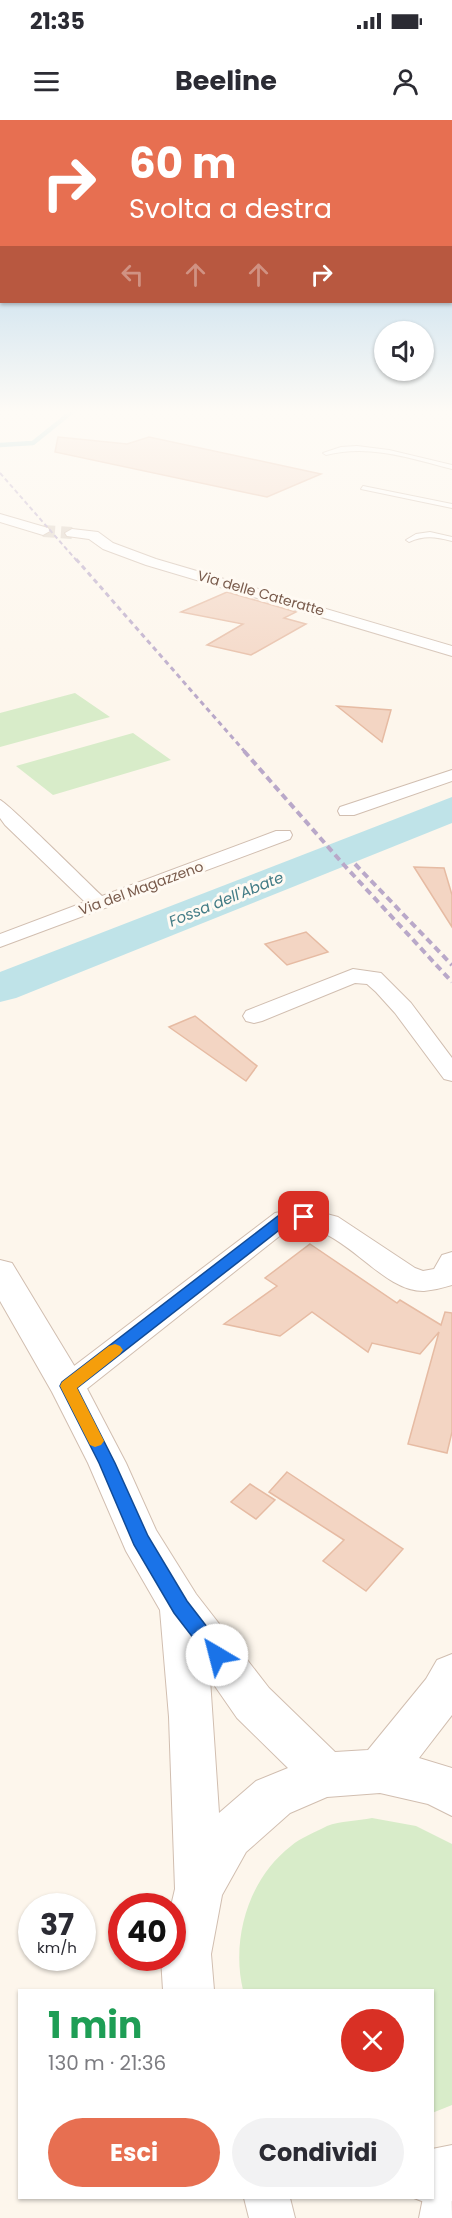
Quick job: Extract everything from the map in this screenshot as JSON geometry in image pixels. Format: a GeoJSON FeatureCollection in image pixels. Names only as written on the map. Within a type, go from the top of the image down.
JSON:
{"type":"FeatureCollection","features":[{"type":"Feature","properties":{"kind":"street"},"geometry":{"type":"LineString","coordinates":[[0,518],[43,531]]}},
{"type":"Feature","properties":{"kind":"street","name":"Via delle Cateratte"},"geometry":{"type":"LineString","coordinates":[[72,533],[93,535],[108,546],[140,558],[452,651]]}},
{"type":"Feature","properties":{"kind":"street"},"geometry":{"type":"LineString","coordinates":[[347,812],[452,775]]}},
{"type":"Feature","properties":{"kind":"street"},"geometry":{"type":"LineString","coordinates":[[0,806],[12,821],[99,904]]}},
{"type":"Feature","properties":{"kind":"street","name":"Via del Magazzeno"},"geometry":{"type":"LineString","coordinates":[[0,941],[283,835]]}},
{"type":"Feature","properties":{"kind":"street"},"geometry":{"type":"LineString","coordinates":[[254,1016],[353,976],[373,978],[403,1008],[452,1074]]}},
{"type":"Feature","properties":{"kind":"street"},"geometry":{"type":"LineString","coordinates":[[68,1386],[284,1219],[304,1217],[329,1223],[405,1275],[422,1281],[443,1278],[452,1262]]}},
{"type":"Feature","properties":{"kind":"street"},"geometry":{"type":"LineString","coordinates":[[0,1272],[68,1386],[107,1463],[141,1539],[181,1607],[253,1703],[326,1775]]}},
{"type":"Feature","properties":{"kind":"street"},"geometry":{"type":"LineString","coordinates":[[181,1607],[191,1717],[199,1889],[186,1954],[189,1989]]}},
{"type":"Feature","properties":{"kind":"street"},"geometry":{"type":"LineString","coordinates":[[380,1771],[442,1693],[452,1674]]}},
{"type":"Feature","properties":{"kind":"street"},"geometry":{"type":"LineString","coordinates":[[199,1889],[229,1835],[273,1797],[326,1775],[380,1771],[437,1784],[452,1792]]}},
{"type":"Feature","properties":{"kind":"street"},"geometry":{"type":"LineString","coordinates":[[267,2199],[272,2218]]}},
{"type":"Feature","properties":{"kind":"lane"},"geometry":{"type":"LineString","coordinates":[[409,540],[413,536],[431,533],[452,539]]}},
{"type":"Feature","properties":{"kind":"green space"},"geometry":{"type":"Polygon","coordinates":[[[75,693],[110,717],[0,747],[0,713],[75,693]]]}},
{"type":"Feature","properties":{"kind":"green space"},"geometry":{"type":"Polygon","coordinates":[[[133,733],[171,760],[53,795],[16,766],[133,733]]]}},
{"type":"Feature","properties":{"kind":"green space"},"geometry":{"type":"Polygon","coordinates":[[[372,1818],[416,1826],[452,1844],[452,2105],[434,2112],[434,1989],[243,1989],[239,1951],[242,1931],[246,1912],[264,1875],[291,1846],[327,1826],[372,1818]]]}},
{"type":"Feature","properties":{"kind":"water"},"geometry":{"type":"Polygon","coordinates":[[[190,913],[77,964],[0,995],[0,981],[190,913]]]}},
{"type":"Feature","properties":{"kind":"building"},"geometry":{"type":"Polygon","coordinates":[[[227,592],[296,612],[284,618],[306,624],[251,655],[207,645],[243,624],[181,612],[227,592]]]}},
{"type":"Feature","properties":{"kind":"building"},"geometry":{"type":"Polygon","coordinates":[[[337,706],[391,710],[382,742],[337,706]]]}},
{"type":"Feature","properties":{"kind":"building"},"geometry":{"type":"Polygon","coordinates":[[[414,867],[444,868],[452,895],[452,927],[414,867]]]}},
{"type":"Feature","properties":{"kind":"building"},"geometry":{"type":"Polygon","coordinates":[[[306,932],[328,952],[287,965],[265,944],[306,932]]]}},
{"type":"Feature","properties":{"kind":"building"},"geometry":{"type":"Polygon","coordinates":[[[195,1016],[257,1066],[246,1081],[169,1027],[195,1016]]]}},
{"type":"Feature","properties":{"kind":"building"},"geometry":{"type":"Polygon","coordinates":[[[310,1244],[397,1303],[400,1300],[441,1325],[445,1312],[452,1313],[452,1432],[447,1453],[408,1444],[439,1332],[420,1354],[372,1343],[368,1352],[312,1312],[280,1336],[224,1324],[277,1286],[265,1278],[310,1244]]]}},
{"type":"Feature","properties":{"kind":"building"},"geometry":{"type":"Polygon","coordinates":[[[287,1472],[403,1549],[366,1591],[323,1561],[344,1540],[269,1492],[287,1472]]]}},
{"type":"Feature","properties":{"kind":"building"},"geometry":{"type":"Polygon","coordinates":[[[250,1484],[275,1500],[256,1519],[231,1502],[250,1484]]]}},
{"type":"Feature","properties":{"kind":"waterway","name":"Fossa dell'Abate"},"geometry":{"type":"LineString","coordinates":[[0,988],[452,809]]}},
{"type":"Feature","properties":{"kind":"tunnel"},"geometry":{"type":"LineString","coordinates":[[43,531],[72,533]]}},
{"type":"Feature","properties":{"kind":"railway"},"geometry":{"type":"LineString","coordinates":[[31,508],[77,561]]}},
{"type":"Feature","properties":{"kind":"railway"},"geometry":{"type":"LineString","coordinates":[[76,559],[245,752]]}},
{"type":"Feature","properties":{"kind":"railway"},"geometry":{"type":"LineString","coordinates":[[244,751],[344,865],[452,982]]}},
{"type":"Feature","properties":{"kind":"railway"},"geometry":{"type":"LineString","coordinates":[[355,864],[452,965]]}},
{"type":"Feature","properties":{"kind":"slow traffic"},"geometry":{"type":"LineString","coordinates":[[95,1441],[68,1386],[115,1350]]}},
{"type":"Feature","properties":{"kind":"route"},"geometry":{"type":"LineString","coordinates":[[217,1655],[181,1607],[141,1539],[107,1463],[68,1386],[284,1219],[304,1217]]}}]}
